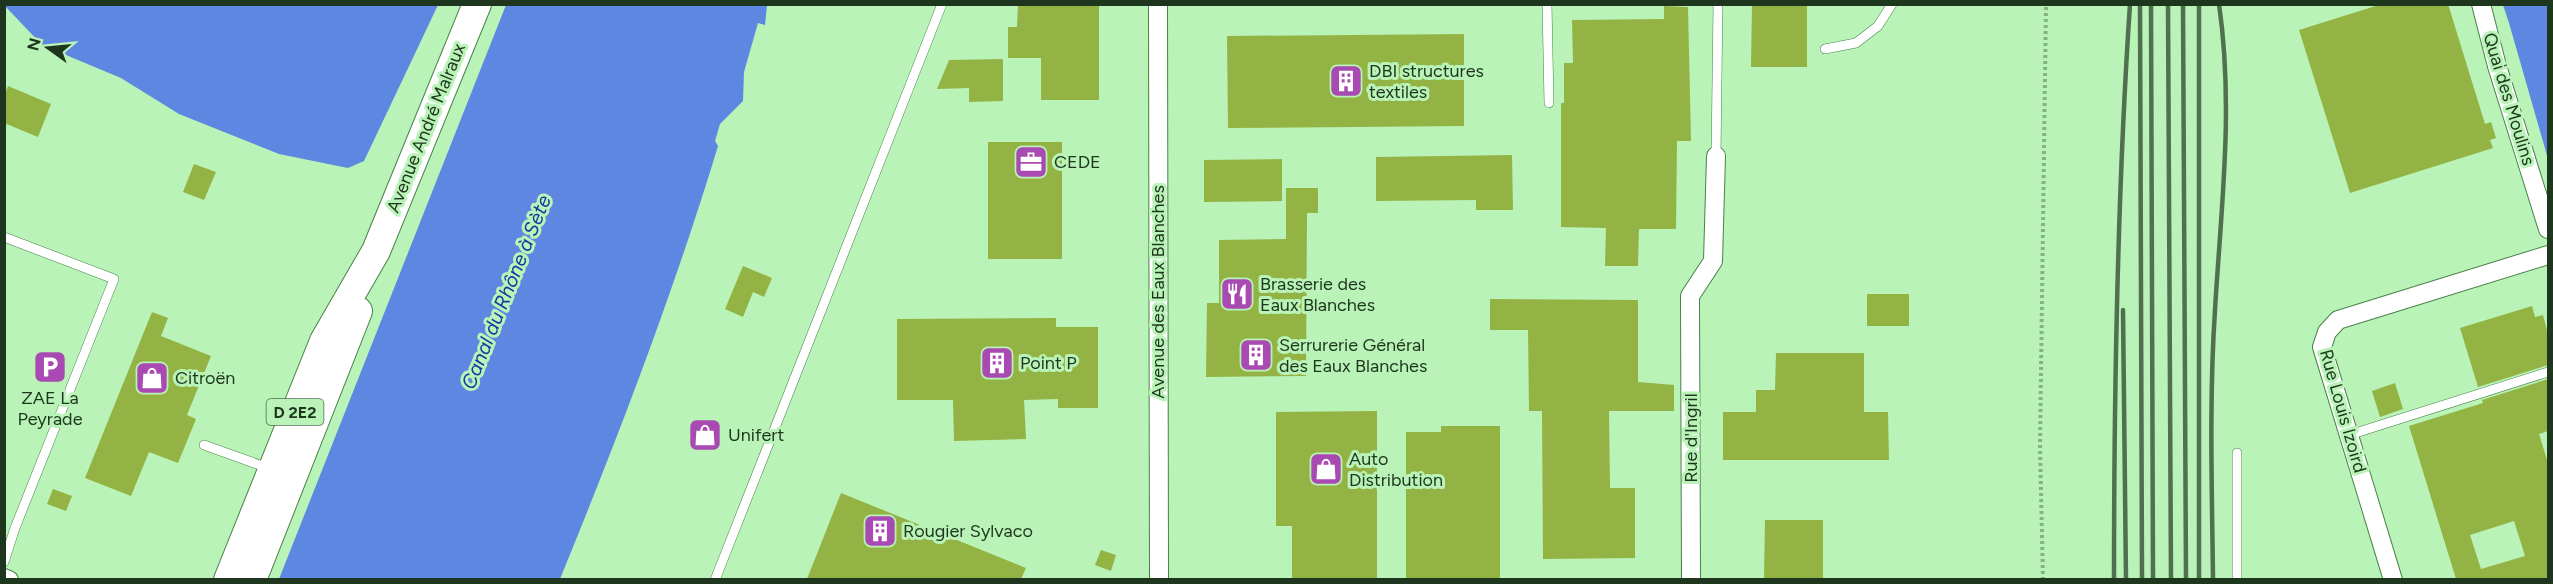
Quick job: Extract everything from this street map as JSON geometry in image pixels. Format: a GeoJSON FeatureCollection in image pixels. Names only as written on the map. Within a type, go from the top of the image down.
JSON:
{"type":"FeatureCollection","features":[{"type":"Feature","properties":{"kind":"main road","name":"Avenue André Malraux"},"geometry":{"type":"LineString","coordinates":[[283,473],[324,341],[376,251],[477,4]]}},
{"type":"Feature","properties":{"kind":"main road","name":"D 2E2"},"geometry":{"type":"LineString","coordinates":[[228,579],[283,473]]}},
{"type":"Feature","properties":{"kind":"main road","name":"D 2E2"},"geometry":{"type":"LineString","coordinates":[[252,579],[283,473]]}},
{"type":"Feature","properties":{"kind":"street","name":"Avenue des Eaux Blanches"},"geometry":{"type":"LineString","coordinates":[[1158,4],[1159,579]]}},
{"type":"Feature","properties":{"kind":"street","name":"Quai des Moulins"},"geometry":{"type":"LineString","coordinates":[[2481,4],[2497,66],[2548,229]]}},
{"type":"Feature","properties":{"kind":"street","name":"Rue d'Ingril"},"geometry":{"type":"LineString","coordinates":[[1691,579],[1690,296],[1713,261],[1716,156]]}},
{"type":"Feature","properties":{"kind":"street","name":"Rue Louis Izoird"},"geometry":{"type":"LineString","coordinates":[[2393,579],[2322,347],[2327,332],[2338,320],[2548,255]]}},
{"type":"Feature","properties":{"kind":"street"},"geometry":{"type":"LineString","coordinates":[[4,578],[9,579]]}},
{"type":"Feature","properties":{"kind":"lane"},"geometry":{"type":"LineString","coordinates":[[715,579],[942,4]]}},
{"type":"Feature","properties":{"kind":"lane"},"geometry":{"type":"LineString","coordinates":[[1547,4],[1548,103]]}},
{"type":"Feature","properties":{"kind":"lane"},"geometry":{"type":"LineString","coordinates":[[1716,156],[1718,4]]}},
{"type":"Feature","properties":{"kind":"lane"},"geometry":{"type":"LineString","coordinates":[[1825,49],[1856,43],[1878,26],[1892,4]]}},
{"type":"Feature","properties":{"kind":"lane"},"geometry":{"type":"LineString","coordinates":[[4,237],[114,279],[15,528],[4,562]]}},
{"type":"Feature","properties":{"kind":"lane"},"geometry":{"type":"LineString","coordinates":[[2349,435],[2548,372]]}},
{"type":"Feature","properties":{"kind":"lane"},"geometry":{"type":"LineString","coordinates":[[204,445],[283,473]]}},
{"type":"Feature","properties":{"kind":"lane"},"geometry":{"type":"LineString","coordinates":[[2237,453],[2237,579]]}},
{"type":"Feature","properties":{"kind":"path"},"geometry":{"type":"LineString","coordinates":[[2043,579],[2040,446],[2046,4]]}},
{"type":"Feature","properties":{"kind":"water"},"geometry":{"type":"Polygon","coordinates":[[[4,5],[438,5],[364,161],[348,168],[279,154],[179,114],[121,78],[42,45],[4,5]]]}},
{"type":"Feature","properties":{"kind":"water","name":"Canal du Rhône à Sète"},"geometry":{"type":"Polygon","coordinates":[[[506,5],[767,5],[765,25],[758,23],[744,72],[743,101],[720,124],[715,141],[718,146],[701,201],[644,365],[603,472],[560,579],[279,579],[506,5]]]}},
{"type":"Feature","properties":{"kind":"water"},"geometry":{"type":"Polygon","coordinates":[[[2503,5],[2548,5],[2548,159],[2509,23],[2503,5]]]}},
{"type":"Feature","properties":{"kind":"building"},"geometry":{"type":"Polygon","coordinates":[[[1018,4],[1099,4],[1099,100],[1041,100],[1041,58],[1008,58],[1008,27],[1017,27],[1018,4]]]}},
{"type":"Feature","properties":{"kind":"building"},"geometry":{"type":"Polygon","coordinates":[[[1752,4],[1807,4],[1807,67],[1751,67],[1752,4]]]}},
{"type":"Feature","properties":{"kind":"building"},"geometry":{"type":"Polygon","coordinates":[[[2382,4],[2448,4],[2485,124],[2491,122],[2496,138],[2490,140],[2493,148],[2350,193],[2299,30],[2382,4]]]}},
{"type":"Feature","properties":{"kind":"building"},"geometry":{"type":"Polygon","coordinates":[[[1664,6],[1688,7],[1691,141],[1677,141],[1676,229],[1639,229],[1638,266],[1605,266],[1606,228],[1561,227],[1561,103],[1564,103],[1564,63],[1573,63],[1572,20],[1664,19],[1664,6]]]}},
{"type":"Feature","properties":{"kind":"building","name":"DBI structures textiles"},"geometry":{"type":"Polygon","coordinates":[[[1464,34],[1464,126],[1228,128],[1227,36],[1464,34]]]}},
{"type":"Feature","properties":{"kind":"building"},"geometry":{"type":"Polygon","coordinates":[[[1003,59],[1003,101],[969,102],[969,88],[937,89],[949,60],[1003,59]]]}},
{"type":"Feature","properties":{"kind":"building"},"geometry":{"type":"Polygon","coordinates":[[[8,86],[51,104],[38,137],[4,123],[4,96],[8,86]]]}},
{"type":"Feature","properties":{"kind":"building"},"geometry":{"type":"Polygon","coordinates":[[[988,142],[1062,142],[1062,259],[988,259],[988,142]]]}},
{"type":"Feature","properties":{"kind":"building"},"geometry":{"type":"Polygon","coordinates":[[[1512,155],[1513,210],[1476,210],[1476,200],[1376,201],[1376,157],[1512,155]]]}},
{"type":"Feature","properties":{"kind":"building"},"geometry":{"type":"Polygon","coordinates":[[[1282,159],[1282,201],[1204,202],[1204,160],[1282,159]]]}},
{"type":"Feature","properties":{"kind":"building"},"geometry":{"type":"Polygon","coordinates":[[[194,164],[216,172],[204,200],[183,192],[194,164]]]}},
{"type":"Feature","properties":{"kind":"building"},"geometry":{"type":"Polygon","coordinates":[[[1286,188],[1318,188],[1318,213],[1307,213],[1306,376],[1206,377],[1207,303],[1219,303],[1219,240],[1286,239],[1286,188]]]}},
{"type":"Feature","properties":{"kind":"building"},"geometry":{"type":"Polygon","coordinates":[[[743,266],[772,278],[764,297],[753,292],[743,317],[725,309],[743,266]]]}},
{"type":"Feature","properties":{"kind":"building"},"geometry":{"type":"Polygon","coordinates":[[[1867,294],[1909,294],[1909,326],[1867,326],[1867,294]]]}},
{"type":"Feature","properties":{"kind":"building"},"geometry":{"type":"Polygon","coordinates":[[[1490,299],[1638,300],[1638,382],[1674,385],[1674,411],[1609,411],[1610,488],[1635,488],[1635,558],[1543,559],[1542,411],[1529,411],[1528,330],[1490,330],[1490,299]]]}},
{"type":"Feature","properties":{"kind":"building"},"geometry":{"type":"Polygon","coordinates":[[[2532,306],[2535,317],[2543,315],[2548,334],[2548,365],[2478,387],[2460,328],[2532,306]]]}},
{"type":"Feature","properties":{"kind":"building","name":"Citroën"},"geometry":{"type":"Polygon","coordinates":[[[152,312],[168,318],[161,336],[211,356],[187,415],[196,419],[178,463],[149,452],[131,496],[85,478],[152,312]]]}},
{"type":"Feature","properties":{"kind":"building","name":"Point P"},"geometry":{"type":"Polygon","coordinates":[[[1056,318],[1056,327],[1098,327],[1098,408],[1058,408],[1058,399],[1024,400],[1026,439],[954,441],[953,400],[897,400],[897,319],[1056,318]]]}},
{"type":"Feature","properties":{"kind":"building"},"geometry":{"type":"Polygon","coordinates":[[[1776,353],[1864,353],[1864,412],[1888,412],[1889,460],[1723,460],[1723,412],[1756,412],[1756,390],[1775,390],[1776,353]]]}},
{"type":"Feature","properties":{"kind":"building"},"geometry":{"type":"Polygon","coordinates":[[[2548,379],[2548,431],[2539,434],[2548,463],[2548,579],[2456,579],[2409,426],[2483,403],[2482,400],[2548,379]],[[2514,521],[2470,535],[2481,569],[2525,556],[2514,521]]]}},
{"type":"Feature","properties":{"kind":"building"},"geometry":{"type":"Polygon","coordinates":[[[2395,383],[2403,409],[2380,417],[2372,391],[2395,383]]]}},
{"type":"Feature","properties":{"kind":"building","name":"Auto Distribution"},"geometry":{"type":"Polygon","coordinates":[[[1377,411],[1377,579],[1292,579],[1292,526],[1276,526],[1276,412],[1377,411]]]}},
{"type":"Feature","properties":{"kind":"building"},"geometry":{"type":"Polygon","coordinates":[[[1441,426],[1500,426],[1500,579],[1406,579],[1406,432],[1441,432],[1441,426]]]}},
{"type":"Feature","properties":{"kind":"building"},"geometry":{"type":"Polygon","coordinates":[[[53,489],[72,496],[66,511],[47,504],[53,489]]]}},
{"type":"Feature","properties":{"kind":"building","name":"Rougier Sylvaco"},"geometry":{"type":"Polygon","coordinates":[[[841,493],[1026,568],[1021,579],[807,579],[841,493]]]}},
{"type":"Feature","properties":{"kind":"building"},"geometry":{"type":"Polygon","coordinates":[[[1765,520],[1823,520],[1823,579],[1764,579],[1765,520]]]}},
{"type":"Feature","properties":{"kind":"building"},"geometry":{"type":"Polygon","coordinates":[[[1101,550],[1116,555],[1111,571],[1095,565],[1101,550]]]}},
{"type":"Feature","properties":{"kind":"railway"},"geometry":{"type":"LineString","coordinates":[[2114,580],[2117,292],[2130,4]]}},
{"type":"Feature","properties":{"kind":"railway"},"geometry":{"type":"LineString","coordinates":[[2140,4],[2142,580]]}},
{"type":"Feature","properties":{"kind":"railway"},"geometry":{"type":"LineString","coordinates":[[2151,4],[2153,580]]}},
{"type":"Feature","properties":{"kind":"railway"},"geometry":{"type":"LineString","coordinates":[[2168,4],[2171,580]]}},
{"type":"Feature","properties":{"kind":"railway"},"geometry":{"type":"LineString","coordinates":[[2183,4],[2186,580]]}},
{"type":"Feature","properties":{"kind":"railway"},"geometry":{"type":"LineString","coordinates":[[2199,4],[2199,580]]}},
{"type":"Feature","properties":{"kind":"railway"},"geometry":{"type":"LineString","coordinates":[[2213,580],[2212,377],[2226,119],[2226,81],[2219,4]]}},
{"type":"Feature","properties":{"kind":"railway"},"geometry":{"type":"LineString","coordinates":[[2123,310],[2126,580]]}},
{"type":"Feature","properties":{"kind":"place","name":"DBI structures textiles"},"geometry":{"type":"Point","coordinates":[1346,81]}},
{"type":"Feature","properties":{"kind":"place","name":"CEDE"},"geometry":{"type":"Point","coordinates":[1031,162]}},
{"type":"Feature","properties":{"kind":"place","name":"Brasserie des Eaux Blanches"},"geometry":{"type":"Point","coordinates":[1237,294]}},
{"type":"Feature","properties":{"kind":"place","name":"Serrurerie Général des Eaux Blanches"},"geometry":{"type":"Point","coordinates":[1256,355]}},
{"type":"Feature","properties":{"kind":"place","name":"Point P"},"geometry":{"type":"Point","coordinates":[997,363]}},
{"type":"Feature","properties":{"kind":"place","name":"ZAE La Peyrade"},"geometry":{"type":"Point","coordinates":[50,367]}},
{"type":"Feature","properties":{"kind":"place","name":"Citroën"},"geometry":{"type":"Point","coordinates":[152,378]}},
{"type":"Feature","properties":{"kind":"place","name":"Unifert"},"geometry":{"type":"Point","coordinates":[705,435]}},
{"type":"Feature","properties":{"kind":"place","name":"Auto Distribution"},"geometry":{"type":"Point","coordinates":[1326,469]}},
{"type":"Feature","properties":{"kind":"place","name":"Rougier Sylvaco"},"geometry":{"type":"Point","coordinates":[880,531]}}]}
